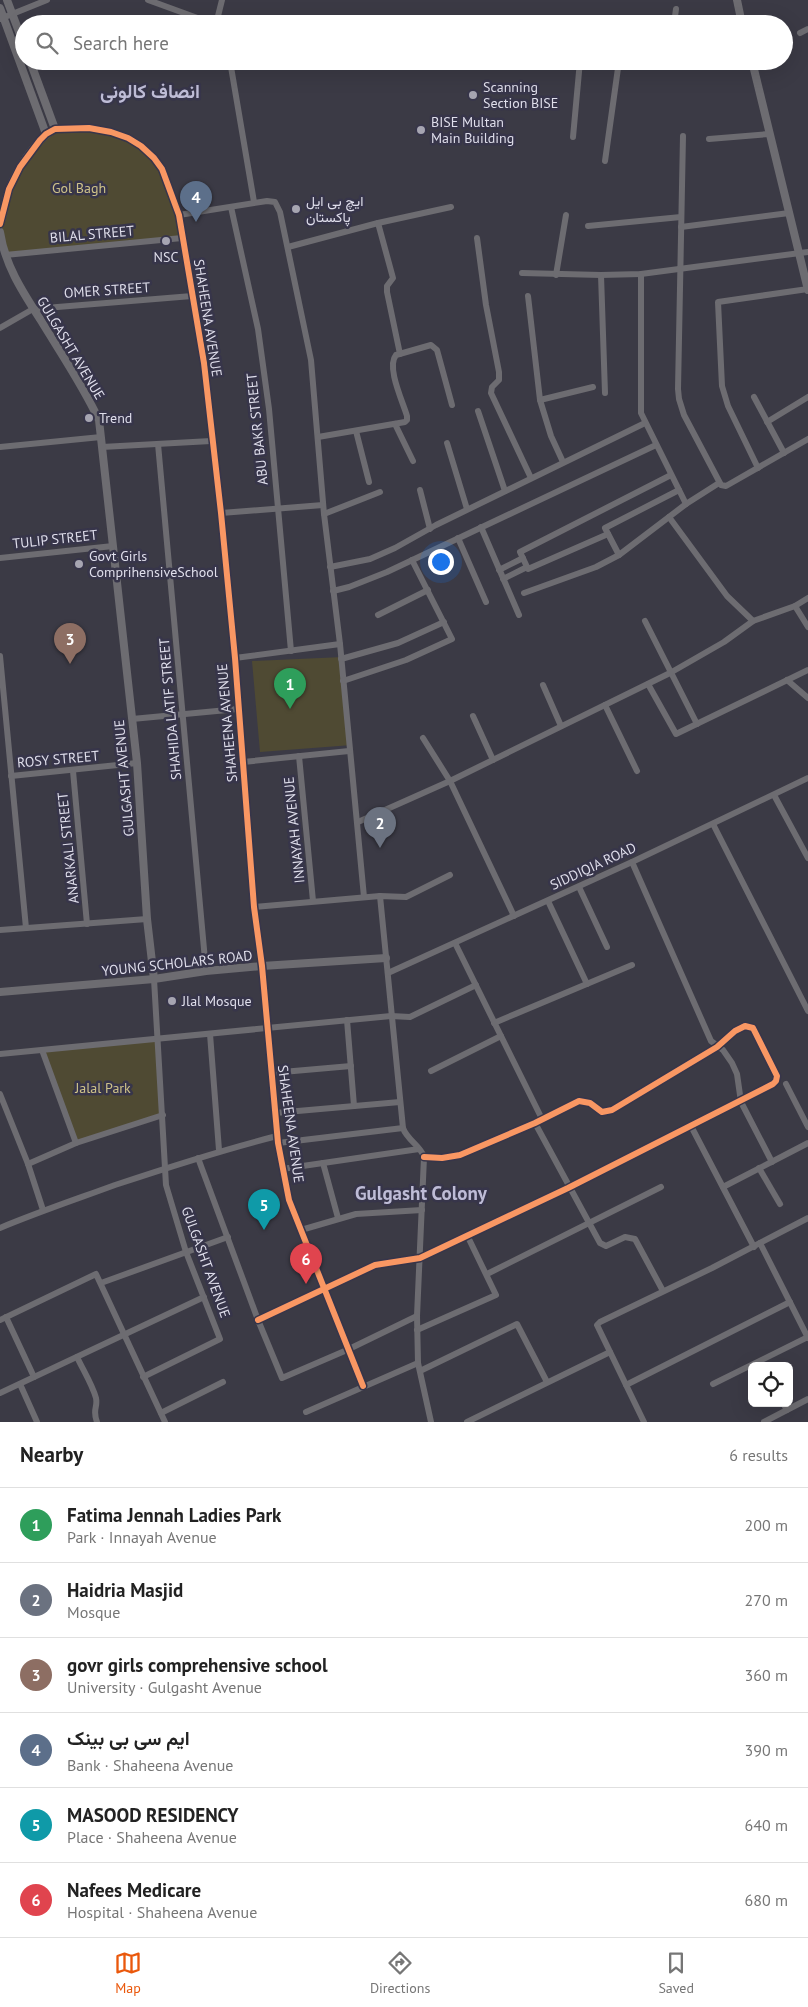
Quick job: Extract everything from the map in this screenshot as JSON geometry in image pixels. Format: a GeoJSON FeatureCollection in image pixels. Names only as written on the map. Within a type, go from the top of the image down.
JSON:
{"type":"FeatureCollection","features":[{"type":"Feature","properties":{"kind":"street"},"geometry":{"type":"LineString","coordinates":[[7,0],[15,20]]}},
{"type":"Feature","properties":{"kind":"street"},"geometry":{"type":"LineString","coordinates":[[2,18],[47,0]]}},
{"type":"Feature","properties":{"kind":"street"},"geometry":{"type":"LineString","coordinates":[[148,0],[190,15]]}},
{"type":"Feature","properties":{"kind":"street"},"geometry":{"type":"LineString","coordinates":[[218,15],[222,0]]}},
{"type":"Feature","properties":{"kind":"street"},"geometry":{"type":"LineString","coordinates":[[737,0],[740,15]]}},
{"type":"Feature","properties":{"kind":"street"},"geometry":{"type":"LineString","coordinates":[[0,8],[15,52]]}},
{"type":"Feature","properties":{"kind":"street"},"geometry":{"type":"LineString","coordinates":[[675,15],[676,9]]}},
{"type":"Feature","properties":{"kind":"street"},"geometry":{"type":"LineString","coordinates":[[800,33],[808,29]]}},
{"type":"Feature","properties":{"kind":"street"},"geometry":{"type":"LineString","coordinates":[[22,70],[46,134]]}},
{"type":"Feature","properties":{"kind":"street"},"geometry":{"type":"LineString","coordinates":[[0,224],[9,189],[16,174],[46,134],[55,129],[33,70]]}},
{"type":"Feature","properties":{"kind":"street"},"geometry":{"type":"LineString","coordinates":[[232,70],[254,202]]}},
{"type":"Feature","properties":{"kind":"street"},"geometry":{"type":"LineString","coordinates":[[572,137],[579,70]]}},
{"type":"Feature","properties":{"kind":"street"},"geometry":{"type":"LineString","coordinates":[[606,161],[618,70]]}},
{"type":"Feature","properties":{"kind":"street"},"geometry":{"type":"LineString","coordinates":[[754,70],[808,289],[718,302],[722,386],[726,399],[758,468]]}},
{"type":"Feature","properties":{"kind":"street","name":"SHAHEENA AVENUE"},"geometry":{"type":"LineString","coordinates":[[55,129],[89,128],[111,132],[128,138],[141,146],[154,158],[162,170],[179,215],[204,362],[221,513],[235,658],[254,907],[262,966],[271,1073],[282,1169],[289,1200],[347,1350],[363,1386]]}},
{"type":"Feature","properties":{"kind":"street"},"geometry":{"type":"LineString","coordinates":[[709,139],[770,134]]}},
{"type":"Feature","properties":{"kind":"street"},"geometry":{"type":"LineString","coordinates":[[683,136],[679,399],[684,415],[719,483],[726,486],[808,439]]}},
{"type":"Feature","properties":{"kind":"street"},"geometry":{"type":"LineString","coordinates":[[179,215],[254,202],[274,202],[278,207],[311,360],[323,505],[340,644],[364,897]]}},
{"type":"Feature","properties":{"kind":"street","name":"ABU BAKR STREET"},"geometry":{"type":"LineString","coordinates":[[231,207],[258,329],[269,408],[291,651]]}},
{"type":"Feature","properties":{"kind":"street"},"geometry":{"type":"LineString","coordinates":[[288,247],[378,223],[451,207]]}},
{"type":"Feature","properties":{"kind":"street"},"geometry":{"type":"LineString","coordinates":[[681,227],[789,213]]}},
{"type":"Feature","properties":{"kind":"street"},"geometry":{"type":"LineString","coordinates":[[556,274],[566,215]]}},
{"type":"Feature","properties":{"kind":"street"},"geometry":{"type":"LineString","coordinates":[[588,226],[681,217]]}},
{"type":"Feature","properties":{"kind":"street"},"geometry":{"type":"LineString","coordinates":[[378,223],[392,278],[387,286],[387,292],[400,354]]}},
{"type":"Feature","properties":{"kind":"street","name":"GULGASHT AVENUE"},"geometry":{"type":"LineString","coordinates":[[0,232],[5,255],[14,277],[88,398],[98,420],[137,763],[147,919],[154,979],[166,1185],[186,1252],[220,1339],[144,1377]]}},
{"type":"Feature","properties":{"kind":"street","name":"BILAL STREET"},"geometry":{"type":"LineString","coordinates":[[5,255],[182,238]]}},
{"type":"Feature","properties":{"kind":"street"},"geometry":{"type":"LineString","coordinates":[[478,238],[486,305],[499,372],[499,380],[492,387],[491,393],[531,478]]}},
{"type":"Feature","properties":{"kind":"street"},"geometry":{"type":"LineString","coordinates":[[522,273],[601,276],[640,274],[808,252]]}},
{"type":"Feature","properties":{"kind":"street"},"geometry":{"type":"LineString","coordinates":[[640,274],[641,413],[686,504]]}},
{"type":"Feature","properties":{"kind":"street"},"geometry":{"type":"LineString","coordinates":[[601,276],[605,393]]}},
{"type":"Feature","properties":{"kind":"street","name":"OMER STREET"},"geometry":{"type":"LineString","coordinates":[[0,328],[33,309],[192,296]]}},
{"type":"Feature","properties":{"kind":"street"},"geometry":{"type":"LineString","coordinates":[[528,296],[540,400],[551,436],[562,462]]}},
{"type":"Feature","properties":{"kind":"street"},"geometry":{"type":"LineString","coordinates":[[318,438],[395,424],[407,420],[393,372],[394,358],[400,354],[431,345],[435,347],[452,405]]}},
{"type":"Feature","properties":{"kind":"street"},"geometry":{"type":"LineString","coordinates":[[540,400],[593,387]]}},
{"type":"Feature","properties":{"kind":"street"},"geometry":{"type":"LineString","coordinates":[[754,397],[784,453]]}},
{"type":"Feature","properties":{"kind":"street"},"geometry":{"type":"LineString","coordinates":[[767,422],[808,397]]}},
{"type":"Feature","properties":{"kind":"street"},"geometry":{"type":"LineString","coordinates":[[478,411],[505,491]]}},
{"type":"Feature","properties":{"kind":"street"},"geometry":{"type":"LineString","coordinates":[[330,567],[370,559],[467,509],[645,422]]}},
{"type":"Feature","properties":{"kind":"street"},"geometry":{"type":"LineString","coordinates":[[395,424],[413,461]]}},
{"type":"Feature","properties":{"kind":"street"},"geometry":{"type":"LineString","coordinates":[[356,431],[368,482]]}},
{"type":"Feature","properties":{"kind":"street"},"geometry":{"type":"LineString","coordinates":[[0,447],[101,437]]}},
{"type":"Feature","properties":{"kind":"street"},"geometry":{"type":"LineString","coordinates":[[102,447],[212,441]]}},
{"type":"Feature","properties":{"kind":"street"},"geometry":{"type":"LineString","coordinates":[[448,443],[467,509]]}},
{"type":"Feature","properties":{"kind":"street","name":"SHAHIDA LATIF STREET"},"geometry":{"type":"LineString","coordinates":[[158,444],[206,971]]}},
{"type":"Feature","properties":{"kind":"street"},"geometry":{"type":"LineString","coordinates":[[333,591],[348,587],[412,560],[656,445]]}},
{"type":"Feature","properties":{"kind":"street"},"geometry":{"type":"LineString","coordinates":[[527,567],[521,551],[671,475]]}},
{"type":"Feature","properties":{"kind":"street"},"geometry":{"type":"LineString","coordinates":[[524,593],[596,567],[618,555],[686,504],[719,483]]}},
{"type":"Feature","properties":{"kind":"street"},"geometry":{"type":"LineString","coordinates":[[420,490],[430,529]]}},
{"type":"Feature","properties":{"kind":"street"},"geometry":{"type":"LineString","coordinates":[[618,555],[606,527],[679,490]]}},
{"type":"Feature","properties":{"kind":"street"},"geometry":{"type":"LineString","coordinates":[[324,514],[380,492]]}},
{"type":"Feature","properties":{"kind":"street"},"geometry":{"type":"LineString","coordinates":[[221,513],[323,505]]}},
{"type":"Feature","properties":{"kind":"street"},"geometry":{"type":"LineString","coordinates":[[669,517],[727,596],[753,621]]}},
{"type":"Feature","properties":{"kind":"street"},"geometry":{"type":"LineString","coordinates":[[481,528],[519,615]]}},
{"type":"Feature","properties":{"kind":"street"},"geometry":{"type":"LineString","coordinates":[[504,579],[527,567],[608,534]]}},
{"type":"Feature","properties":{"kind":"street"},"geometry":{"type":"LineString","coordinates":[[458,538],[486,602]]}},
{"type":"Feature","properties":{"kind":"street","name":"TULIP STREET"},"geometry":{"type":"LineString","coordinates":[[0,558],[113,546]]}},
{"type":"Feature","properties":{"kind":"street"},"geometry":{"type":"LineString","coordinates":[[499,570],[523,558]]}},
{"type":"Feature","properties":{"kind":"street"},"geometry":{"type":"LineString","coordinates":[[343,681],[406,660],[451,641],[452,638],[412,560]]}},
{"type":"Feature","properties":{"kind":"street"},"geometry":{"type":"LineString","coordinates":[[378,615],[428,590]]}},
{"type":"Feature","properties":{"kind":"street"},"geometry":{"type":"LineString","coordinates":[[358,822],[450,781],[648,684],[724,642],[753,621],[795,606],[808,598]]}},
{"type":"Feature","properties":{"kind":"street"},"geometry":{"type":"LineString","coordinates":[[795,606],[808,627]]}},
{"type":"Feature","properties":{"kind":"street"},"geometry":{"type":"LineString","coordinates":[[645,621],[697,724]]}},
{"type":"Feature","properties":{"kind":"street"},"geometry":{"type":"LineString","coordinates":[[341,659],[398,644],[444,622]]}},
{"type":"Feature","properties":{"kind":"street"},"geometry":{"type":"LineString","coordinates":[[235,658],[340,644]]}},
{"type":"Feature","properties":{"kind":"street"},"geometry":{"type":"LineString","coordinates":[[0,656],[26,928]]}},
{"type":"Feature","properties":{"kind":"street"},"geometry":{"type":"LineString","coordinates":[[648,684],[675,734],[808,670]]}},
{"type":"Feature","properties":{"kind":"street"},"geometry":{"type":"LineString","coordinates":[[788,680],[808,698]]}},
{"type":"Feature","properties":{"kind":"street"},"geometry":{"type":"LineString","coordinates":[[543,685],[561,726]]}},
{"type":"Feature","properties":{"kind":"street"},"geometry":{"type":"LineString","coordinates":[[605,705],[637,771]]}},
{"type":"Feature","properties":{"kind":"street"},"geometry":{"type":"LineString","coordinates":[[132,719],[238,709]]}},
{"type":"Feature","properties":{"kind":"street"},"geometry":{"type":"LineString","coordinates":[[473,716],[493,760]]}},
{"type":"Feature","properties":{"kind":"street"},"geometry":{"type":"LineString","coordinates":[[422,738],[450,781],[514,916]]}},
{"type":"Feature","properties":{"kind":"street"},"geometry":{"type":"LineString","coordinates":[[243,762],[349,751]]}},
{"type":"Feature","properties":{"kind":"street","name":"INNAYAH AVENUE"},"geometry":{"type":"LineString","coordinates":[[299,756],[314,902]]}},
{"type":"Feature","properties":{"kind":"street","name":"ROSY STREET"},"geometry":{"type":"LineString","coordinates":[[11,776],[137,763]]}},
{"type":"Feature","properties":{"kind":"street","name":"ANARKALI STREET"},"geometry":{"type":"LineString","coordinates":[[73,771],[88,924]]}},
{"type":"Feature","properties":{"kind":"street","name":"SIDDIQIA ROAD"},"geometry":{"type":"LineString","coordinates":[[388,973],[632,862],[808,778]]}},
{"type":"Feature","properties":{"kind":"street"},"geometry":{"type":"LineString","coordinates":[[774,794],[808,858]]}},
{"type":"Feature","properties":{"kind":"street"},"geometry":{"type":"LineString","coordinates":[[713,824],[808,1011]]}},
{"type":"Feature","properties":{"kind":"street"},"geometry":{"type":"LineString","coordinates":[[632,862],[708,1036],[711,1041],[723,1050],[732,1063],[738,1080],[741,1102],[772,1162]]}},
{"type":"Feature","properties":{"kind":"street"},"geometry":{"type":"LineString","coordinates":[[254,907],[364,897],[406,897],[450,875]]}},
{"type":"Feature","properties":{"kind":"street"},"geometry":{"type":"LineString","coordinates":[[579,886],[607,946]]}},
{"type":"Feature","properties":{"kind":"street"},"geometry":{"type":"LineString","coordinates":[[380,896],[403,1128],[406,1136],[424,1157],[417,1330],[418,1363],[431,1422]]}},
{"type":"Feature","properties":{"kind":"street"},"geometry":{"type":"LineString","coordinates":[[548,901],[587,984]]}},
{"type":"Feature","properties":{"kind":"street"},"geometry":{"type":"LineString","coordinates":[[0,930],[147,919]]}},
{"type":"Feature","properties":{"kind":"street"},"geometry":{"type":"LineString","coordinates":[[455,943],[542,1119]]}},
{"type":"Feature","properties":{"kind":"street","name":"YOUNG SCHOLARS ROAD"},"geometry":{"type":"LineString","coordinates":[[0,992],[154,979],[206,971],[262,966],[386,958]]}},
{"type":"Feature","properties":{"kind":"street"},"geometry":{"type":"LineString","coordinates":[[494,1023],[632,965]]}},
{"type":"Feature","properties":{"kind":"street"},"geometry":{"type":"LineString","coordinates":[[0,1054],[391,1016],[410,1017],[476,985]]}},
{"type":"Feature","properties":{"kind":"street"},"geometry":{"type":"LineString","coordinates":[[347,1020],[354,1106]]}},
{"type":"Feature","properties":{"kind":"street"},"geometry":{"type":"LineString","coordinates":[[258,1320],[375,1265],[420,1258],[568,1188],[741,1102],[774,1084],[777,1076],[753,1028],[745,1026],[717,1046],[612,1110],[602,1112],[590,1103],[579,1101],[460,1155],[442,1158],[424,1157]]}},
{"type":"Feature","properties":{"kind":"street"},"geometry":{"type":"LineString","coordinates":[[210,1034],[220,1150]]}},
{"type":"Feature","properties":{"kind":"street"},"geometry":{"type":"LineString","coordinates":[[432,1071],[501,1036]]}},
{"type":"Feature","properties":{"kind":"street"},"geometry":{"type":"LineString","coordinates":[[42,1050],[76,1143]]}},
{"type":"Feature","properties":{"kind":"street"},"geometry":{"type":"LineString","coordinates":[[271,1073],[351,1066]]}},
{"type":"Feature","properties":{"kind":"street"},"geometry":{"type":"LineString","coordinates":[[786,1084],[808,1127]]}},
{"type":"Feature","properties":{"kind":"street"},"geometry":{"type":"LineString","coordinates":[[0,1094],[28,1164],[43,1210]]}},
{"type":"Feature","properties":{"kind":"street"},"geometry":{"type":"LineString","coordinates":[[275,1113],[400,1102]]}},
{"type":"Feature","properties":{"kind":"street"},"geometry":{"type":"LineString","coordinates":[[28,1164],[76,1143],[163,1115]]}},
{"type":"Feature","properties":{"kind":"street"},"geometry":{"type":"LineString","coordinates":[[534,1123],[568,1188],[603,1246],[625,1237],[635,1239],[663,1291]]}},
{"type":"Feature","properties":{"kind":"street"},"geometry":{"type":"LineString","coordinates":[[691,1126],[723,1187],[790,1302],[808,1337],[765,1362]]}},
{"type":"Feature","properties":{"kind":"street"},"geometry":{"type":"LineString","coordinates":[[0,1228],[43,1210],[220,1150],[278,1139],[403,1128]]}},
{"type":"Feature","properties":{"kind":"street"},"geometry":{"type":"LineString","coordinates":[[723,1187],[808,1145]]}},
{"type":"Feature","properties":{"kind":"street"},"geometry":{"type":"LineString","coordinates":[[282,1169],[419,1149]]}},
{"type":"Feature","properties":{"kind":"street"},"geometry":{"type":"LineString","coordinates":[[198,1158],[258,1320],[282,1378],[347,1350],[417,1316]]}},
{"type":"Feature","properties":{"kind":"street"},"geometry":{"type":"LineString","coordinates":[[323,1163],[338,1218]]}},
{"type":"Feature","properties":{"kind":"street"},"geometry":{"type":"LineString","coordinates":[[759,1168],[780,1204]]}},
{"type":"Feature","properties":{"kind":"street"},"geometry":{"type":"LineString","coordinates":[[487,1274],[661,1187]]}},
{"type":"Feature","properties":{"kind":"street"},"geometry":{"type":"LineString","coordinates":[[301,1230],[356,1214],[422,1210]]}},
{"type":"Feature","properties":{"kind":"street"},"geometry":{"type":"LineString","coordinates":[[644,1422],[597,1325],[808,1218]]}},
{"type":"Feature","properties":{"kind":"street"},"geometry":{"type":"LineString","coordinates":[[417,1330],[496,1295],[467,1235]]}},
{"type":"Feature","properties":{"kind":"street"},"geometry":{"type":"LineString","coordinates":[[101,1283],[228,1238]]}},
{"type":"Feature","properties":{"kind":"street"},"geometry":{"type":"LineString","coordinates":[[34,1377],[3,1319],[94,1275],[98,1276],[123,1335],[165,1422]]}},
{"type":"Feature","properties":{"kind":"street"},"geometry":{"type":"LineString","coordinates":[[0,1393],[204,1297]]}},
{"type":"Feature","properties":{"kind":"street"},"geometry":{"type":"LineString","coordinates":[[626,1385],[790,1302]]}},
{"type":"Feature","properties":{"kind":"street"},"geometry":{"type":"LineString","coordinates":[[420,1371],[517,1324],[547,1382]]}},
{"type":"Feature","properties":{"kind":"street"},"geometry":{"type":"LineString","coordinates":[[466,1422],[610,1352]]}},
{"type":"Feature","properties":{"kind":"street"},"geometry":{"type":"LineString","coordinates":[[77,1357],[95,1396],[96,1405],[94,1413],[96,1422]]}},
{"type":"Feature","properties":{"kind":"street"},"geometry":{"type":"LineString","coordinates":[[306,1412],[418,1363]]}},
{"type":"Feature","properties":{"kind":"street"},"geometry":{"type":"LineString","coordinates":[[713,1384],[748,1369]]}},
{"type":"Feature","properties":{"kind":"street"},"geometry":{"type":"LineString","coordinates":[[161,1413],[223,1382]]}},
{"type":"Feature","properties":{"kind":"street"},"geometry":{"type":"LineString","coordinates":[[20,1384],[37,1422]]}},
{"type":"Feature","properties":{"kind":"street"},"geometry":{"type":"LineString","coordinates":[[764,1422],[808,1400]]}},
{"type":"Feature","properties":{"kind":"green space","name":"Gol Bagh"},"geometry":{"type":"Polygon","coordinates":[[[89,128],[128,138],[162,169],[182,238],[5,255],[0,224],[20,167],[55,129],[89,128]]]}},
{"type":"Feature","properties":{"kind":"green space"},"geometry":{"type":"Polygon","coordinates":[[[343,657],[352,745],[260,752],[252,661],[343,657]]]}},
{"type":"Feature","properties":{"kind":"green space","name":"Jalal Park"},"geometry":{"type":"Polygon","coordinates":[[[158,1039],[163,1115],[76,1143],[42,1050],[158,1039]]]}},
{"type":"Feature","properties":{"kind":"cycle path"},"geometry":{"type":"LineString","coordinates":[[0,224],[9,189],[20,167],[40,140],[55,129],[89,128],[111,132],[128,138],[141,146],[154,158],[162,169],[179,215],[204,363],[221,513],[235,658],[254,907],[262,966],[278,1143],[289,1200],[363,1386]]}},
{"type":"Feature","properties":{"kind":"cycle path"},"geometry":{"type":"LineString","coordinates":[[258,1320],[375,1265],[420,1258],[568,1188],[773,1084],[777,1076],[753,1028],[745,1026],[735,1031],[717,1047],[612,1110],[602,1112],[590,1103],[579,1101],[535,1123],[460,1155],[442,1158],[424,1157]]}},
{"type":"Feature","properties":{"kind":"place","name":"Scanning Section BISE"},"geometry":{"type":"Point","coordinates":[473,95]}},
{"type":"Feature","properties":{"kind":"place","name":"BISE Multan Main Building"},"geometry":{"type":"Point","coordinates":[421,130]}},
{"type":"Feature","properties":{"kind":"place","name":"ایچ بی ایل پاکستان"},"geometry":{"type":"Point","coordinates":[296,209]}},
{"type":"Feature","properties":{"kind":"place","name":"ایم سی بی بینک"},"geometry":{"type":"Point","coordinates":[196,222]}},
{"type":"Feature","properties":{"kind":"place","name":"NSC"},"geometry":{"type":"Point","coordinates":[166,241]}},
{"type":"Feature","properties":{"kind":"place","name":"Trend"},"geometry":{"type":"Point","coordinates":[89,418]}},
{"type":"Feature","properties":{"kind":"place","name":"Govt Girls ComprihensiveSchool"},"geometry":{"type":"Point","coordinates":[79,564]}},
{"type":"Feature","properties":{"kind":"place","name":"govr girls comprehensive school"},"geometry":{"type":"Point","coordinates":[70,664]}},
{"type":"Feature","properties":{"kind":"place","name":"Fatima Jennah Ladies Park"},"geometry":{"type":"Point","coordinates":[290,709]}},
{"type":"Feature","properties":{"kind":"place","name":"Haidria Masjid"},"geometry":{"type":"Point","coordinates":[380,848]}},
{"type":"Feature","properties":{"kind":"place","name":"Jlal Mosque"},"geometry":{"type":"Point","coordinates":[172,1001]}},
{"type":"Feature","properties":{"kind":"place","name":"MASOOD RESIDENCY"},"geometry":{"type":"Point","coordinates":[264,1230]}},
{"type":"Feature","properties":{"kind":"place","name":"Nafees Medicare"},"geometry":{"type":"Point","coordinates":[306,1284]}},
{"type":"Feature","properties":{"kind":"district","name":"انصاف کالونی"},"geometry":{"type":"Point","coordinates":[150,91]}},
{"type":"Feature","properties":{"kind":"district","name":"Gulgasht Colony"},"geometry":{"type":"Point","coordinates":[421,1193]}}]}
